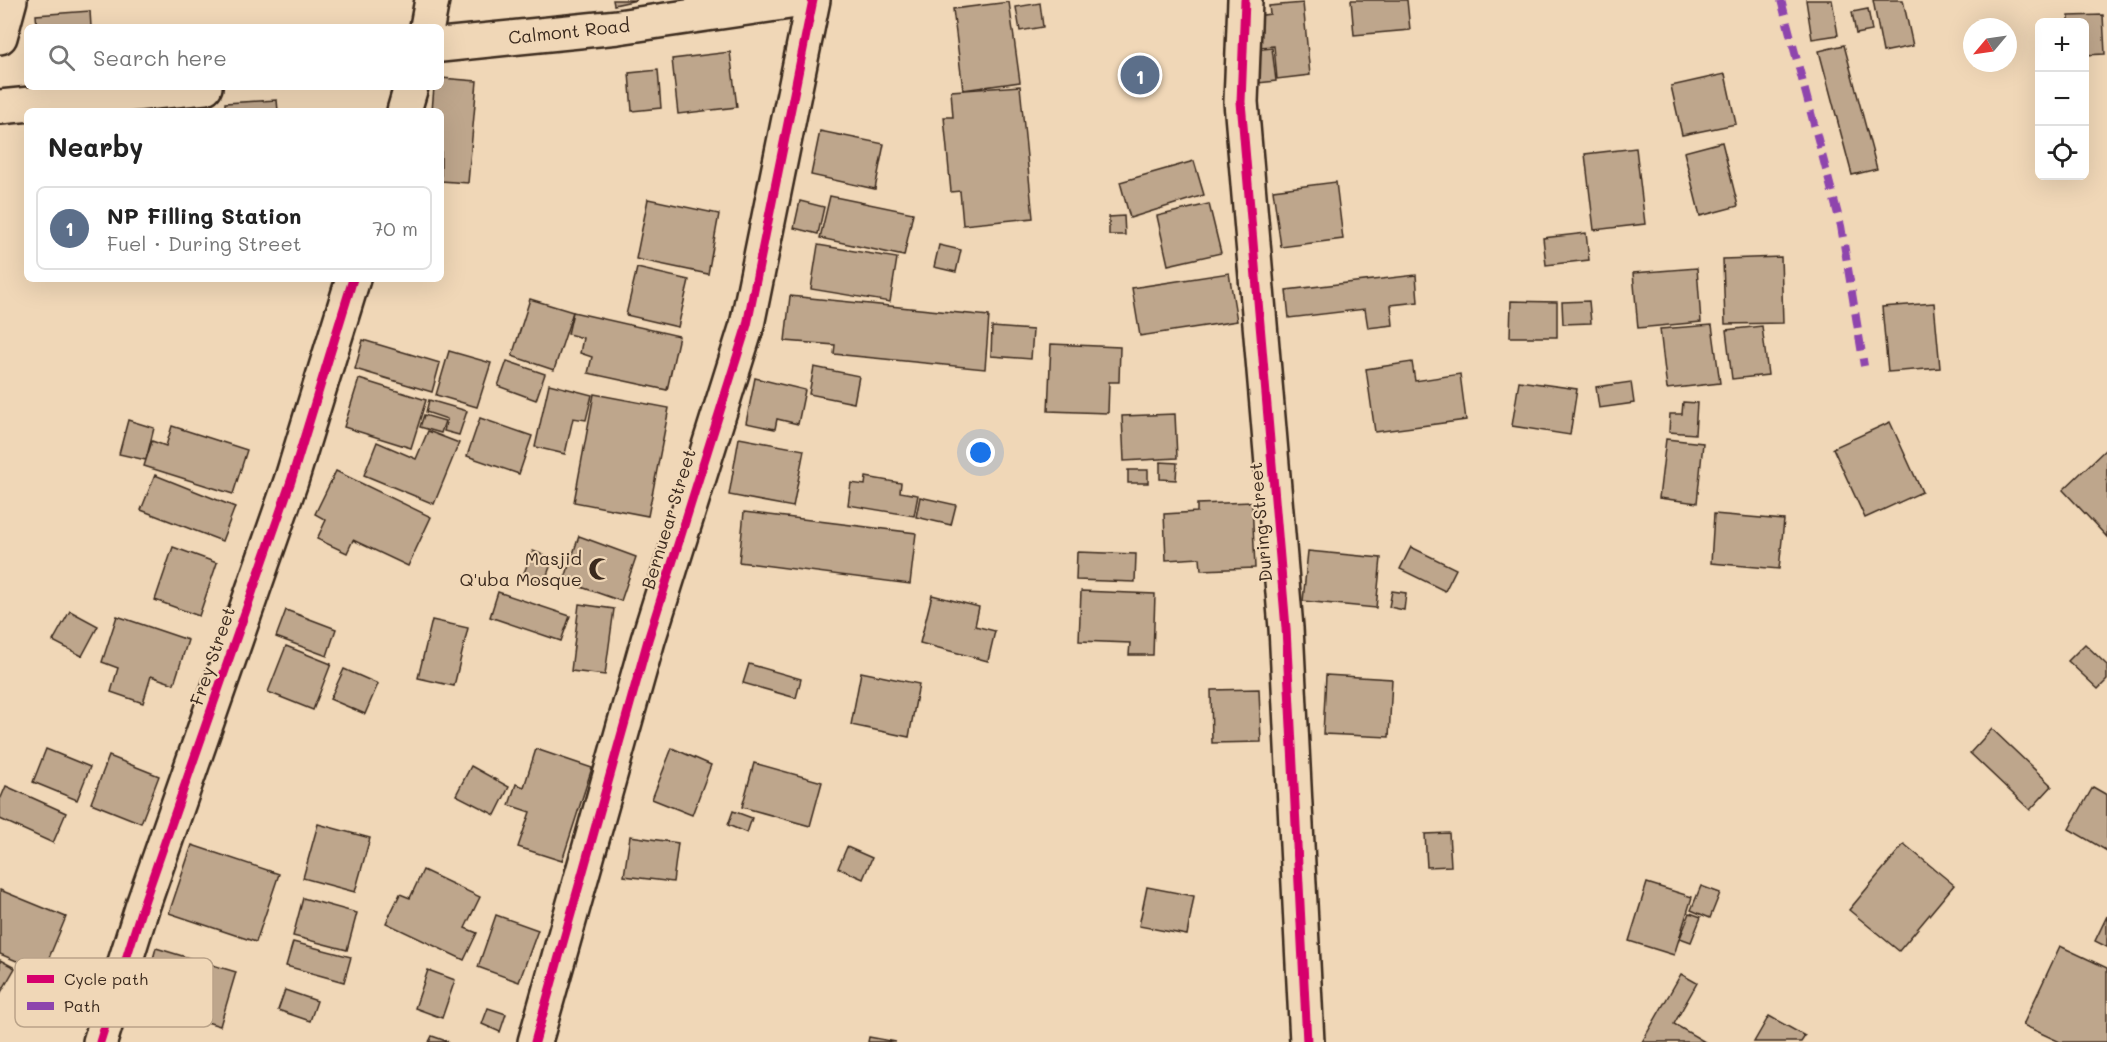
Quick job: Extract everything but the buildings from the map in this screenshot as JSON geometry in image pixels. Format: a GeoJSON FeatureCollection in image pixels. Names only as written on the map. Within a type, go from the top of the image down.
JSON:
{"type":"FeatureCollection","features":[{"type":"Feature","properties":{"kind":"street"},"geometry":{"type":"LineString","coordinates":[[0,37],[10,0]]}},
{"type":"Feature","properties":{"kind":"street"},"geometry":{"type":"LineString","coordinates":[[428,24],[432,0]]}},
{"type":"Feature","properties":{"kind":"street","name":"Calmont Road"},"geometry":{"type":"LineString","coordinates":[[444,45],[618,27],[803,0]]}},
{"type":"Feature","properties":{"kind":"street","name":"Bernuear Street"},"geometry":{"type":"LineString","coordinates":[[535,1042],[648,640],[747,325],[813,0]]}},
{"type":"Feature","properties":{"kind":"street","name":"During Street"},"geometry":{"type":"LineString","coordinates":[[1245,0],[1241,102],[1286,628],[1307,1042]]}},
{"type":"Feature","properties":{"kind":"street"},"geometry":{"type":"LineString","coordinates":[[0,107],[174,90]]}},
{"type":"Feature","properties":{"kind":"street"},"geometry":{"type":"LineString","coordinates":[[405,108],[410,90]]}},
{"type":"Feature","properties":{"kind":"street","name":"Frey Street"},"geometry":{"type":"LineString","coordinates":[[126,958],[291,481],[352,282]]}},
{"type":"Feature","properties":{"kind":"street","name":"Frey Street"},"geometry":{"type":"LineString","coordinates":[[100,1042],[105,1027]]}},
{"type":"Feature","properties":{"kind":"marked path"},"geometry":{"type":"LineString","coordinates":[[1781,0],[1841,226],[1864,366]]}},
{"type":"Feature","properties":{"kind":"cycle path"},"geometry":{"type":"LineString","coordinates":[[535,1042],[648,640],[747,325],[813,0]]}},
{"type":"Feature","properties":{"kind":"cycle path"},"geometry":{"type":"LineString","coordinates":[[1245,0],[1241,102],[1286,628],[1307,1042]]}},
{"type":"Feature","properties":{"kind":"cycle path"},"geometry":{"type":"LineString","coordinates":[[126,958],[291,481],[352,282]]}},
{"type":"Feature","properties":{"kind":"cycle path"},"geometry":{"type":"LineString","coordinates":[[100,1042],[105,1027]]}},
{"type":"Feature","properties":{"kind":"place","name":"NP Filling Station"},"geometry":{"type":"Point","coordinates":[1140,75]}},
{"type":"Feature","properties":{"kind":"place","name":"Masjid Q'uba Mosque"},"geometry":{"type":"Point","coordinates":[600,569]}}]}
